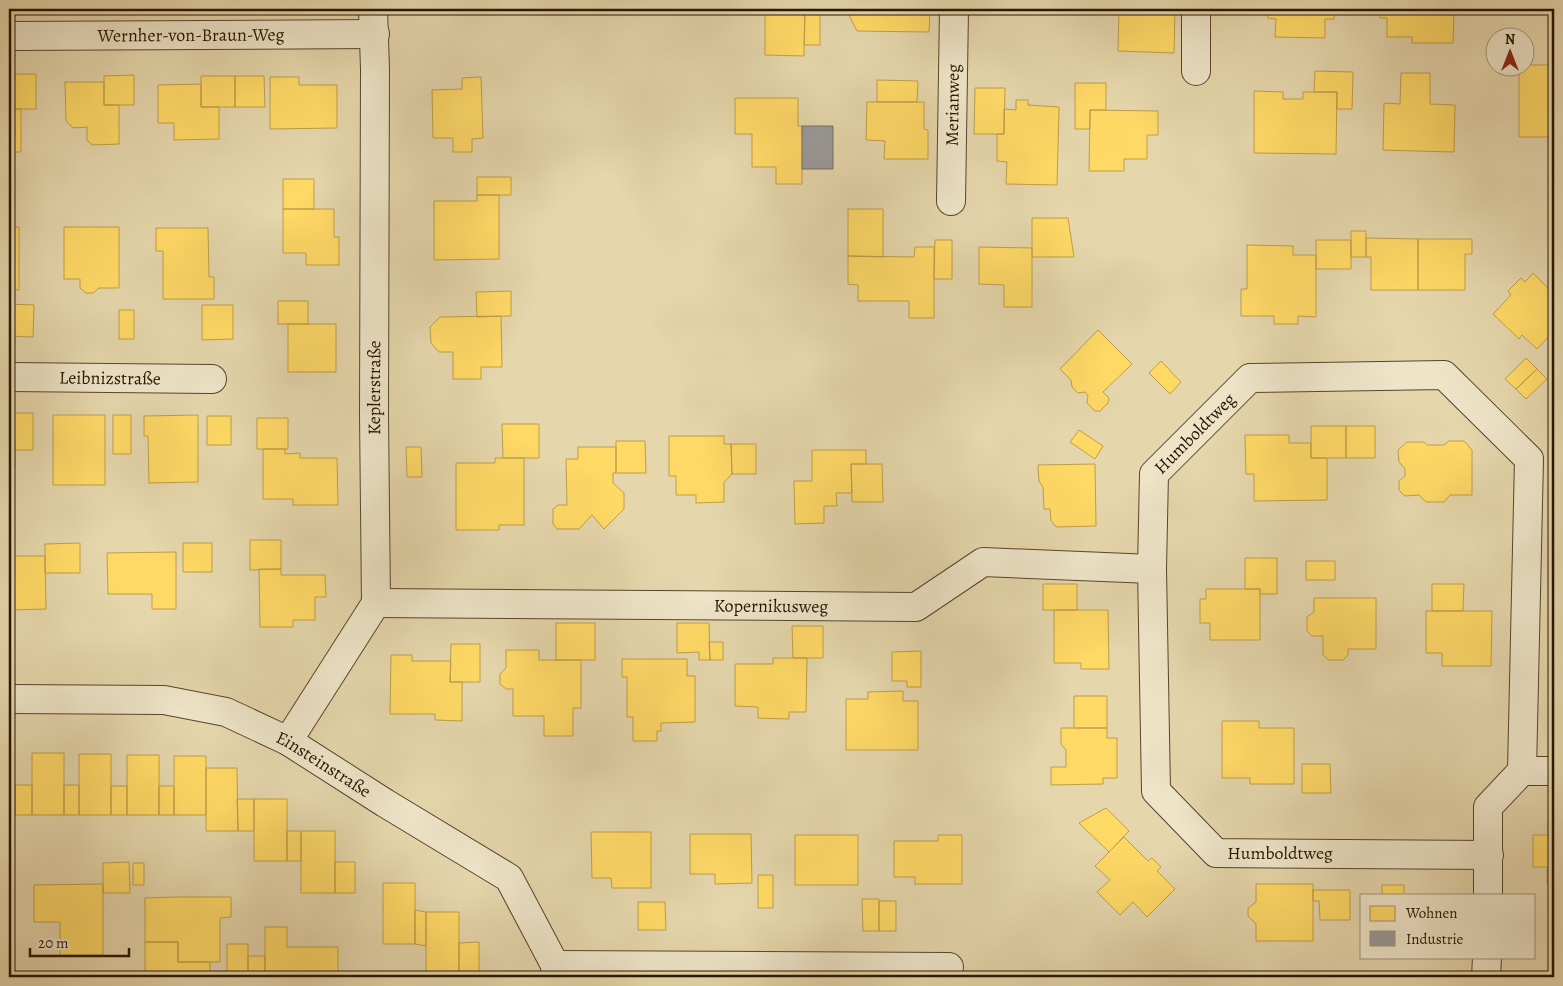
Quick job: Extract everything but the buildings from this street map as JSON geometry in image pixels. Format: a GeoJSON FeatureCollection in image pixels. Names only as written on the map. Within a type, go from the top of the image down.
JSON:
{"type":"FeatureCollection","features":[{"type":"Feature","properties":{"kind":"street","name":"Merianweg"},"geometry":{"type":"LineString","coordinates":[[950,202],[954,9]]}},
{"type":"Feature","properties":{"kind":"street"},"geometry":{"type":"LineString","coordinates":[[1196,9],[1196,71]]}},
{"type":"Feature","properties":{"kind":"street","name":"Wernher-von-Braun-Weg"},"geometry":{"type":"LineString","coordinates":[[9,36],[374,21]]}},
{"type":"Feature","properties":{"kind":"street","name":"Keplerstraße"},"geometry":{"type":"LineString","coordinates":[[374,21],[376,603]]}},
{"type":"Feature","properties":{"kind":"street","name":"Humboldtweg"},"geometry":{"type":"LineString","coordinates":[[1489,855],[1216,853],[1156,790],[1152,569],[1154,474],[1250,378],[1444,375],[1529,459],[1522,771]]}},
{"type":"Feature","properties":{"kind":"street","name":"Leibnizstraße"},"geometry":{"type":"LineString","coordinates":[[9,377],[212,379]]}},
{"type":"Feature","properties":{"kind":"street","name":"Kopernikusweg"},"geometry":{"type":"LineString","coordinates":[[376,603],[916,607],[983,562],[1152,569]]}},
{"type":"Feature","properties":{"kind":"street"},"geometry":{"type":"LineString","coordinates":[[288,741],[376,603]]}},
{"type":"Feature","properties":{"kind":"street","name":"Einsteinstraße"},"geometry":{"type":"LineString","coordinates":[[9,699],[164,700],[226,712],[288,741],[385,803],[509,878],[556,971]]}},
{"type":"Feature","properties":{"kind":"street"},"geometry":{"type":"LineString","coordinates":[[1488,894],[1488,806],[1522,771],[1554,771]]}},
{"type":"Feature","properties":{"kind":"street"},"geometry":{"type":"LineString","coordinates":[[1486,977],[1487,958]]}},
{"type":"Feature","properties":{"kind":"street"},"geometry":{"type":"LineString","coordinates":[[556,971],[949,967]]}}]}
